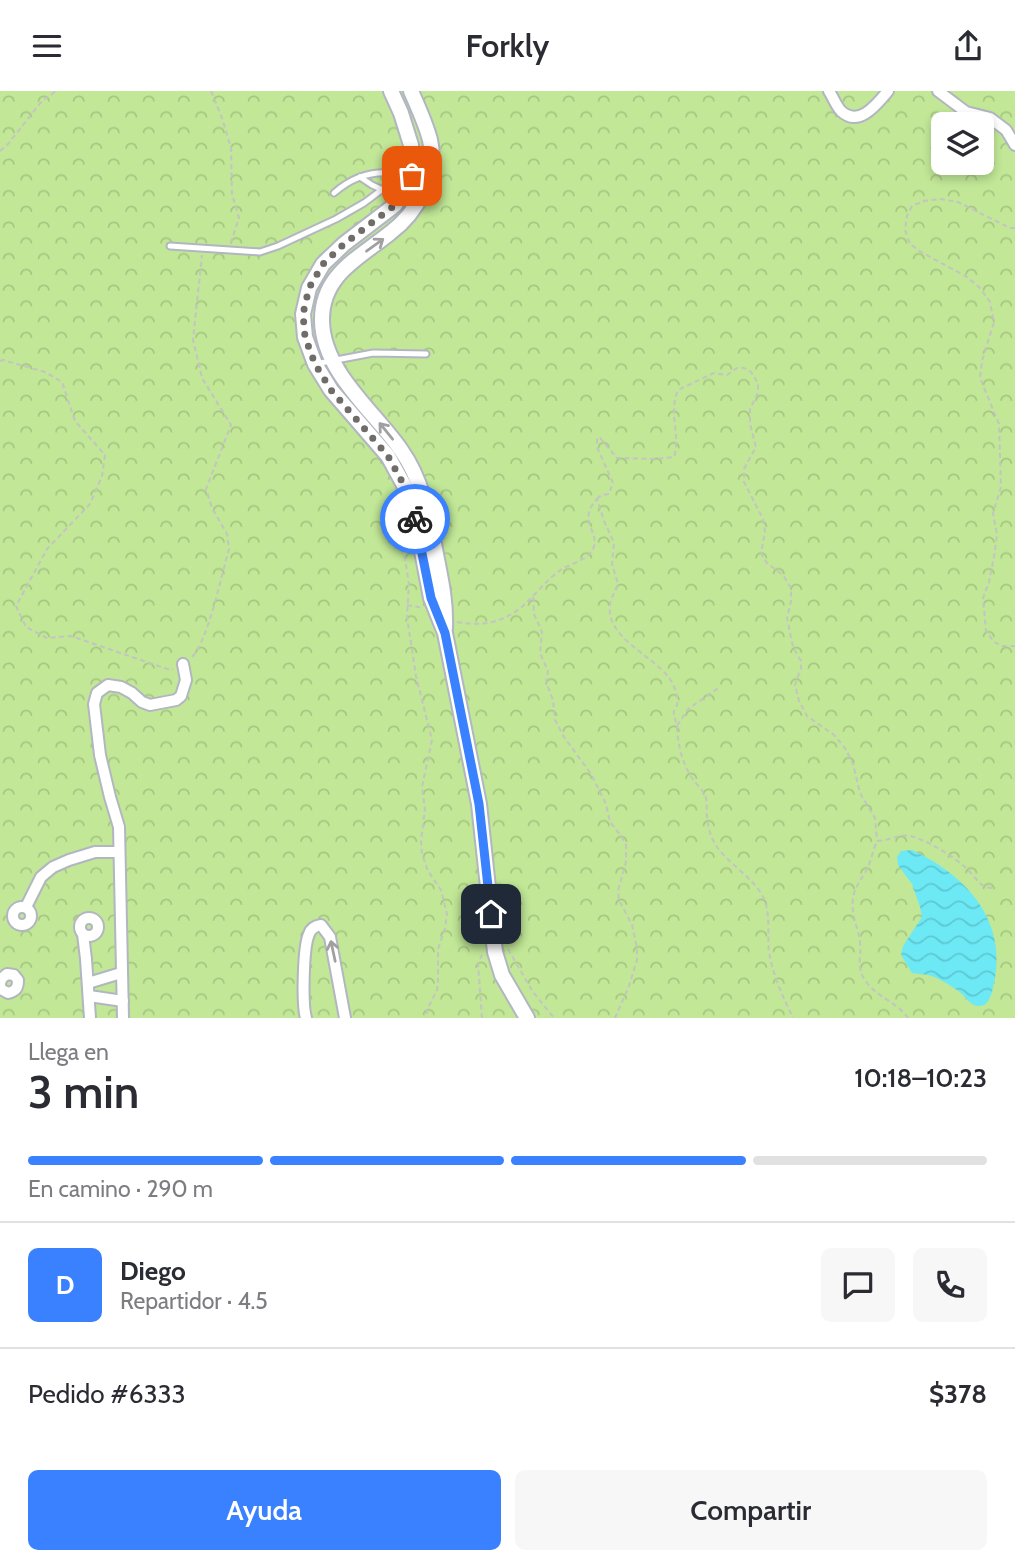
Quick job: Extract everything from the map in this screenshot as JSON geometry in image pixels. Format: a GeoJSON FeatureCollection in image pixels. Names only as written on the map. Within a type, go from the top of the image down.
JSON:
{"type":"FeatureCollection","features":[{"type":"Feature","properties":{"kind":"street"},"geometry":{"type":"LineString","coordinates":[[391,91],[411,145],[407,175],[395,205],[344,244],[323,264],[309,288],[303,314],[305,337],[315,364],[331,390],[388,456],[405,487],[415,515],[431,598],[445,633],[479,804],[495,952],[502,975],[527,1018]]}},
{"type":"Feature","properties":{"kind":"street"},"geometry":{"type":"LineString","coordinates":[[411,91],[430,142],[431,167],[426,188],[412,211],[393,231],[346,265],[337,277],[327,293],[322,312],[323,334],[331,360],[402,451],[419,481],[428,512],[446,604],[445,633]]}},
{"type":"Feature","properties":{"kind":"street"},"geometry":{"type":"LineString","coordinates":[[829,91],[840,110],[850,117],[865,114],[888,91]]}},
{"type":"Feature","properties":{"kind":"street"},"geometry":{"type":"LineString","coordinates":[[938,91],[966,111],[990,118],[1006,130],[1015,145]]}},
{"type":"Feature","properties":{"kind":"street"},"geometry":{"type":"LineString","coordinates":[[123,1018],[119,827],[100,755],[94,704],[97,693],[108,685],[121,687],[150,705],[176,700],[181,696],[186,680],[183,664]]}},
{"type":"Feature","properties":{"kind":"street"},"geometry":{"type":"LineString","coordinates":[[26,907],[41,877],[53,867],[95,852],[119,852]]}},
{"type":"Feature","properties":{"kind":"street"},"geometry":{"type":"LineString","coordinates":[[306,1018],[306,948],[309,933],[316,925],[321,925],[330,937],[345,1018]]}},
{"type":"Feature","properties":{"kind":"street"},"geometry":{"type":"LineString","coordinates":[[83,934],[90,1018]]}},
{"type":"Feature","properties":{"kind":"street"},"geometry":{"type":"LineString","coordinates":[[88,983],[121,972]]}},
{"type":"Feature","properties":{"kind":"street"},"geometry":{"type":"LineString","coordinates":[[89,996],[123,1001]]}},
{"type":"Feature","properties":{"kind":"lane"},"geometry":{"type":"LineString","coordinates":[[334,193],[342,185],[360,177],[388,171],[428,180]]}},
{"type":"Feature","properties":{"kind":"lane"},"geometry":{"type":"LineString","coordinates":[[170,246],[260,252],[337,219],[407,175]]}},
{"type":"Feature","properties":{"kind":"lane"},"geometry":{"type":"LineString","coordinates":[[360,177],[383,190]]}},
{"type":"Feature","properties":{"kind":"lane"},"geometry":{"type":"LineString","coordinates":[[315,364],[373,353],[426,354]]}},
{"type":"Feature","properties":{"kind":"path"},"geometry":{"type":"LineString","coordinates":[[0,151],[42,101],[56,91]]}},
{"type":"Feature","properties":{"kind":"path"},"geometry":{"type":"LineString","coordinates":[[211,91],[230,148],[232,194],[239,218],[229,250]]}},
{"type":"Feature","properties":{"kind":"path"},"geometry":{"type":"LineString","coordinates":[[1015,228],[958,202],[940,199],[912,206],[907,215],[905,230],[910,244],[921,253],[967,277],[980,288],[990,302],[994,321],[982,361],[980,378],[999,424],[1000,487],[993,513],[997,535],[994,557],[983,598],[986,631],[994,642],[1002,646],[1015,646]]}},
{"type":"Feature","properties":{"kind":"path"},"geometry":{"type":"LineString","coordinates":[[0,361],[45,372],[62,382],[75,421],[105,455],[102,476],[90,504],[47,549],[16,606],[26,627],[47,638],[71,636],[170,670],[183,664],[197,652],[206,632],[229,549],[227,534],[212,508],[206,489],[231,425],[202,378],[192,340],[203,248]]}},
{"type":"Feature","properties":{"kind":"path"},"geometry":{"type":"LineString","coordinates":[[446,615],[455,622],[468,624],[489,624],[507,617],[563,569],[593,551],[594,539],[588,518],[590,509],[601,495],[609,494],[613,483],[597,447],[597,438],[600,437],[617,458],[674,457],[674,403],[678,390],[715,373],[727,375],[741,367],[751,372],[759,389],[750,409],[755,447],[744,469],[744,482],[763,519],[765,532],[761,553],[768,564],[783,575],[791,588],[787,618],[793,647],[801,661],[796,690],[807,716],[829,731],[845,748],[853,764],[860,793],[875,818],[877,841],[865,872],[855,885],[853,898],[854,922],[860,943],[860,968],[871,987],[903,1010],[908,1018]]}},
{"type":"Feature","properties":{"kind":"path"},"geometry":{"type":"LineString","coordinates":[[597,499],[614,543],[612,564],[618,584],[610,603],[613,625],[670,680],[677,698],[673,713],[678,747],[694,781],[706,797],[709,829],[714,842],[762,895],[768,912],[769,951],[773,969],[786,1007],[793,1018]]}},
{"type":"Feature","properties":{"kind":"path"},"geometry":{"type":"LineString","coordinates":[[382,532],[394,538],[405,559],[409,584],[407,617],[413,663],[432,740],[422,787],[425,809],[422,854],[428,871],[441,890],[447,914],[438,949],[437,990],[426,1018]]}},
{"type":"Feature","properties":{"kind":"path"},"geometry":{"type":"LineString","coordinates":[[533,596],[534,614],[542,632],[540,653],[548,671],[546,681],[553,700],[555,720],[591,775],[606,804],[610,822],[626,845],[626,862],[618,891],[619,900],[632,925],[637,960],[615,1018]]}},
{"type":"Feature","properties":{"kind":"path"},"geometry":{"type":"LineString","coordinates":[[677,726],[688,709],[720,687]]}},
{"type":"Feature","properties":{"kind":"path"},"geometry":{"type":"LineString","coordinates":[[877,841],[901,835],[913,837],[932,845],[965,867],[983,886],[996,888]]}},
{"type":"Feature","properties":{"kind":"path"},"geometry":{"type":"LineString","coordinates":[[482,1018],[478,963],[484,950],[494,942],[503,943],[533,992],[554,1018]]}},
{"type":"Feature","properties":{"kind":"green space"},"geometry":{"type":"Polygon","coordinates":[[[0,91],[1015,91],[1015,1018],[0,1018],[0,91]]]}},
{"type":"Feature","properties":{"kind":"water"},"geometry":{"type":"Polygon","coordinates":[[[912,850],[952,874],[968,889],[981,906],[990,925],[996,945],[996,968],[992,992],[984,1005],[972,1004],[960,992],[936,977],[912,973],[901,955],[903,946],[922,917],[912,884],[898,865],[897,857],[901,851],[912,850]]]}},
{"type":"Feature","properties":{"kind":"way so far"},"geometry":{"type":"LineString","coordinates":[[412,176],[395,205],[344,244],[323,264],[309,288],[303,314],[305,337],[315,364],[331,390],[388,456],[405,487],[415,519]]}},
{"type":"Feature","properties":{"kind":"route"},"geometry":{"type":"LineString","coordinates":[[415,519],[431,598],[445,633],[479,804],[491,914]]}}]}
